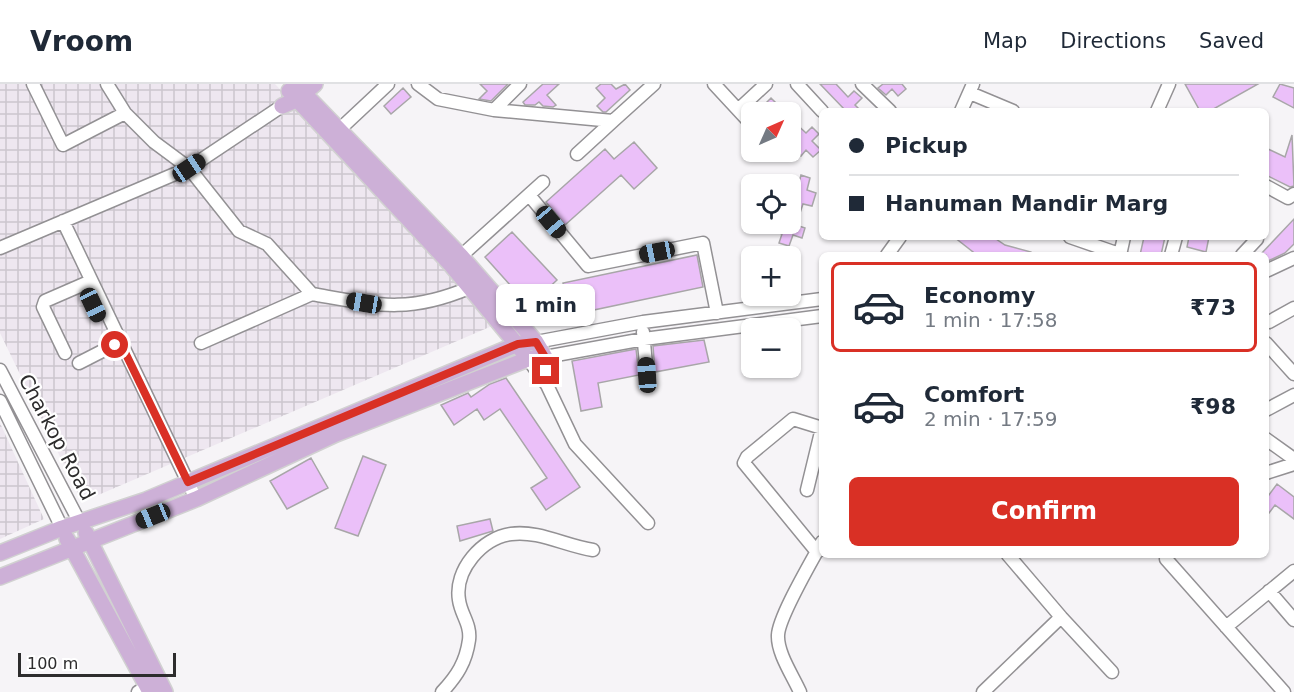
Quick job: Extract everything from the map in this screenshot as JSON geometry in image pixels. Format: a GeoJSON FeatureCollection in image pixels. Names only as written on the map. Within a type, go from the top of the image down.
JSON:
{"type":"FeatureCollection","features":[{"type":"Feature","properties":{"kind":"main road"},"geometry":{"type":"LineString","coordinates":[[295,90],[340,129],[461,256],[497,308],[528,359]]}},
{"type":"Feature","properties":{"kind":"main road"},"geometry":{"type":"LineString","coordinates":[[0,577],[196,499],[336,434],[528,359],[545,357],[536,342],[497,308],[469,288],[295,90]]}},
{"type":"Feature","properties":{"kind":"main road"},"geometry":{"type":"LineString","coordinates":[[0,553],[188,482],[518,344],[536,342]]}},
{"type":"Feature","properties":{"kind":"main road"},"geometry":{"type":"LineString","coordinates":[[80,523],[152,689]]}},
{"type":"Feature","properties":{"kind":"main road"},"geometry":{"type":"LineString","coordinates":[[62,528],[70,548],[152,689]]}},
{"type":"Feature","properties":{"kind":"street"},"geometry":{"type":"LineString","coordinates":[[33,84],[63,145],[125,113]]}},
{"type":"Feature","properties":{"kind":"street"},"geometry":{"type":"LineString","coordinates":[[107,84],[125,113],[154,142],[189,168],[239,231],[267,244],[312,294]]}},
{"type":"Feature","properties":{"kind":"street"},"geometry":{"type":"LineString","coordinates":[[340,129],[388,84]]}},
{"type":"Feature","properties":{"kind":"street"},"geometry":{"type":"LineString","coordinates":[[418,84],[438,99],[494,110],[613,122]]}},
{"type":"Feature","properties":{"kind":"street"},"geometry":{"type":"LineString","coordinates":[[494,110],[520,84]]}},
{"type":"Feature","properties":{"kind":"street"},"geometry":{"type":"LineString","coordinates":[[577,154],[654,84]]}},
{"type":"Feature","properties":{"kind":"street"},"geometry":{"type":"LineString","coordinates":[[714,84],[741,113]]}},
{"type":"Feature","properties":{"kind":"street"},"geometry":{"type":"LineString","coordinates":[[738,110],[766,84]]}},
{"type":"Feature","properties":{"kind":"street"},"geometry":{"type":"LineString","coordinates":[[797,84],[819,108]]}},
{"type":"Feature","properties":{"kind":"street"},"geometry":{"type":"LineString","coordinates":[[862,84],[887,108]]}},
{"type":"Feature","properties":{"kind":"street"},"geometry":{"type":"LineString","coordinates":[[1157,108],[1169,84]]}},
{"type":"Feature","properties":{"kind":"street"},"geometry":{"type":"LineString","coordinates":[[962,108],[972,88],[1009,108]]}},
{"type":"Feature","properties":{"kind":"street"},"geometry":{"type":"LineString","coordinates":[[0,248],[189,168],[295,90]]}},
{"type":"Feature","properties":{"kind":"street"},"geometry":{"type":"LineString","coordinates":[[461,256],[543,182]]}},
{"type":"Feature","properties":{"kind":"street"},"geometry":{"type":"LineString","coordinates":[[1269,188],[1288,198],[1294,194]]}},
{"type":"Feature","properties":{"kind":"street"},"geometry":{"type":"LineString","coordinates":[[528,195],[588,266],[702,243],[717,313]]}},
{"type":"Feature","properties":{"kind":"street"},"geometry":{"type":"LineString","coordinates":[[63,221],[87,283],[196,499]]}},
{"type":"Feature","properties":{"kind":"street"},"geometry":{"type":"LineString","coordinates":[[1078,240],[1112,252]]}},
{"type":"Feature","properties":{"kind":"street"},"geometry":{"type":"LineString","coordinates":[[1245,252],[1256,240]]}},
{"type":"Feature","properties":{"kind":"street"},"geometry":{"type":"LineString","coordinates":[[1269,270],[1294,258]]}},
{"type":"Feature","properties":{"kind":"street"},"geometry":{"type":"LineString","coordinates":[[65,352],[43,307],[45,301],[87,283]]}},
{"type":"Feature","properties":{"kind":"street"},"geometry":{"type":"LineString","coordinates":[[201,343],[312,294],[384,307],[437,302],[469,288]]}},
{"type":"Feature","properties":{"kind":"street"},"geometry":{"type":"LineString","coordinates":[[536,342],[643,322],[819,299]]}},
{"type":"Feature","properties":{"kind":"street"},"geometry":{"type":"LineString","coordinates":[[1269,322],[1294,308]]}},
{"type":"Feature","properties":{"kind":"street"},"geometry":{"type":"LineString","coordinates":[[547,385],[545,357],[644,339],[819,316]]}},
{"type":"Feature","properties":{"kind":"street"},"geometry":{"type":"LineString","coordinates":[[643,322],[647,375]]}},
{"type":"Feature","properties":{"kind":"street"},"geometry":{"type":"LineString","coordinates":[[79,363],[117,344]]}},
{"type":"Feature","properties":{"kind":"street"},"geometry":{"type":"LineString","coordinates":[[1269,347],[1294,374]]}},
{"type":"Feature","properties":{"kind":"street"},"geometry":{"type":"LineString","coordinates":[[528,359],[547,385],[575,444],[648,523]]}},
{"type":"Feature","properties":{"kind":"street","name":"Charkop Road"},"geometry":{"type":"LineString","coordinates":[[0,370],[80,523]]}},
{"type":"Feature","properties":{"kind":"street"},"geometry":{"type":"LineString","coordinates":[[1269,408],[1294,395]]}},
{"type":"Feature","properties":{"kind":"street","name":"Charkop Road"},"geometry":{"type":"LineString","coordinates":[[0,401],[62,528]]}},
{"type":"Feature","properties":{"kind":"street"},"geometry":{"type":"LineString","coordinates":[[800,692],[781,650],[778,635],[792,599],[819,547],[744,463],[747,457],[793,419],[819,427]]}},
{"type":"Feature","properties":{"kind":"street"},"geometry":{"type":"LineString","coordinates":[[807,490],[819,440]]}},
{"type":"Feature","properties":{"kind":"street"},"geometry":{"type":"LineString","coordinates":[[1269,441],[1294,459]]}},
{"type":"Feature","properties":{"kind":"street"},"geometry":{"type":"LineString","coordinates":[[1269,472],[1294,464]]}},
{"type":"Feature","properties":{"kind":"street"},"geometry":{"type":"LineString","coordinates":[[442,692],[457,676],[469,639],[468,621],[458,598],[461,577],[468,561],[491,540],[512,534],[535,535],[592,550]]}},
{"type":"Feature","properties":{"kind":"street"},"geometry":{"type":"LineString","coordinates":[[1011,558],[1112,672]]}},
{"type":"Feature","properties":{"kind":"street"},"geometry":{"type":"LineString","coordinates":[[1166,559],[1284,692]]}},
{"type":"Feature","properties":{"kind":"street"},"geometry":{"type":"LineString","coordinates":[[1227,627],[1294,570]]}},
{"type":"Feature","properties":{"kind":"street"},"geometry":{"type":"LineString","coordinates":[[1269,591],[1294,620]]}},
{"type":"Feature","properties":{"kind":"street"},"geometry":{"type":"LineString","coordinates":[[983,692],[1061,617]]}},
{"type":"Feature","properties":{"kind":"shaded area"},"geometry":{"type":"Polygon","coordinates":[[[0,84],[275,84],[490,308],[492,326],[82,502],[0,333],[0,84]]]}},
{"type":"Feature","properties":{"kind":"shaded area"},"geometry":{"type":"Polygon","coordinates":[[[0,423],[44,519],[0,539],[0,423]]]}},
{"type":"Feature","properties":{"kind":"building"},"geometry":{"type":"Polygon","coordinates":[[[480,84],[508,84],[491,101],[479,99],[487,91],[480,84]]]}},
{"type":"Feature","properties":{"kind":"building"},"geometry":{"type":"Polygon","coordinates":[[[543,84],[559,84],[547,95],[556,105],[543,106],[539,102],[535,105],[525,105],[523,102],[543,84]]]}},
{"type":"Feature","properties":{"kind":"building"},"geometry":{"type":"Polygon","coordinates":[[[601,84],[611,84],[616,89],[625,84],[630,90],[606,112],[603,112],[597,106],[605,98],[596,88],[601,84]]]}},
{"type":"Feature","properties":{"kind":"building"},"geometry":{"type":"Polygon","coordinates":[[[820,84],[836,84],[848,97],[854,91],[862,98],[855,105],[858,108],[843,108],[820,84]]]}},
{"type":"Feature","properties":{"kind":"building"},"geometry":{"type":"Polygon","coordinates":[[[883,84],[902,84],[906,89],[898,96],[892,89],[886,95],[878,88],[883,84]]]}},
{"type":"Feature","properties":{"kind":"building"},"geometry":{"type":"Polygon","coordinates":[[[1185,84],[1258,84],[1215,108],[1198,108],[1185,84]]]}},
{"type":"Feature","properties":{"kind":"building"},"geometry":{"type":"Polygon","coordinates":[[[1280,84],[1294,88],[1294,108],[1273,97],[1280,84]]]}},
{"type":"Feature","properties":{"kind":"building"},"geometry":{"type":"Polygon","coordinates":[[[403,88],[411,97],[391,114],[384,106],[403,88]]]}},
{"type":"Feature","properties":{"kind":"building"},"geometry":{"type":"Polygon","coordinates":[[[812,127],[819,134],[812,141],[819,148],[819,152],[813,157],[806,150],[801,156],[801,128],[806,133],[812,127]]]}},
{"type":"Feature","properties":{"kind":"building"},"geometry":{"type":"Polygon","coordinates":[[[1292,135],[1294,186],[1290,187],[1269,176],[1269,149],[1285,157],[1292,135]]]}},
{"type":"Feature","properties":{"kind":"building"},"geometry":{"type":"Polygon","coordinates":[[[634,142],[657,168],[634,189],[621,175],[565,225],[546,202],[605,149],[614,159],[634,142]]]}},
{"type":"Feature","properties":{"kind":"building"},"geometry":{"type":"Polygon","coordinates":[[[801,175],[810,178],[807,190],[816,193],[812,206],[803,204],[801,210],[801,175]]]}},
{"type":"Feature","properties":{"kind":"building"},"geometry":{"type":"Polygon","coordinates":[[[1294,219],[1294,244],[1285,253],[1269,261],[1269,252],[1263,252],[1294,219]]]}},
{"type":"Feature","properties":{"kind":"building"},"geometry":{"type":"Polygon","coordinates":[[[801,227],[805,228],[802,238],[793,235],[789,246],[779,243],[782,234],[801,234],[801,227]]]}},
{"type":"Feature","properties":{"kind":"building"},"geometry":{"type":"Polygon","coordinates":[[[512,232],[557,280],[529,306],[485,257],[512,232]]]}},
{"type":"Feature","properties":{"kind":"building"},"geometry":{"type":"Polygon","coordinates":[[[958,240],[998,240],[1005,245],[1031,252],[973,252],[958,240]]]}},
{"type":"Feature","properties":{"kind":"building"},"geometry":{"type":"Polygon","coordinates":[[[1143,240],[1164,240],[1162,252],[1141,252],[1143,240]]]}},
{"type":"Feature","properties":{"kind":"building"},"geometry":{"type":"Polygon","coordinates":[[[1188,240],[1208,240],[1206,252],[1187,247],[1188,240]]]}},
{"type":"Feature","properties":{"kind":"building"},"geometry":{"type":"Polygon","coordinates":[[[697,255],[703,287],[570,315],[563,283],[697,255]]]}},
{"type":"Feature","properties":{"kind":"building"},"geometry":{"type":"Polygon","coordinates":[[[704,340],[709,362],[655,372],[653,346],[704,340]]]}},
{"type":"Feature","properties":{"kind":"building"},"geometry":{"type":"Polygon","coordinates":[[[636,349],[639,375],[598,383],[602,407],[581,411],[572,361],[636,349]]]}},
{"type":"Feature","properties":{"kind":"building"},"geometry":{"type":"Polygon","coordinates":[[[506,378],[580,487],[546,510],[531,488],[547,478],[500,409],[484,420],[477,409],[454,425],[441,405],[468,393],[471,397],[490,384],[506,378]]]}},
{"type":"Feature","properties":{"kind":"building"},"geometry":{"type":"Polygon","coordinates":[[[363,456],[386,465],[358,536],[335,528],[363,456]]]}},
{"type":"Feature","properties":{"kind":"building"},"geometry":{"type":"Polygon","coordinates":[[[311,458],[328,488],[287,509],[270,481],[311,458]]]}},
{"type":"Feature","properties":{"kind":"building"},"geometry":{"type":"Polygon","coordinates":[[[1277,484],[1294,497],[1294,519],[1275,505],[1269,513],[1269,495],[1277,484]]]}},
{"type":"Feature","properties":{"kind":"building"},"geometry":{"type":"Polygon","coordinates":[[[490,519],[493,531],[460,541],[457,526],[490,519]]]}},
{"type":"Feature","properties":{"kind":"route"},"geometry":{"type":"LineString","coordinates":[[115,345],[120,342],[188,482],[518,344],[536,342],[545,357],[546,371]]}}]}
